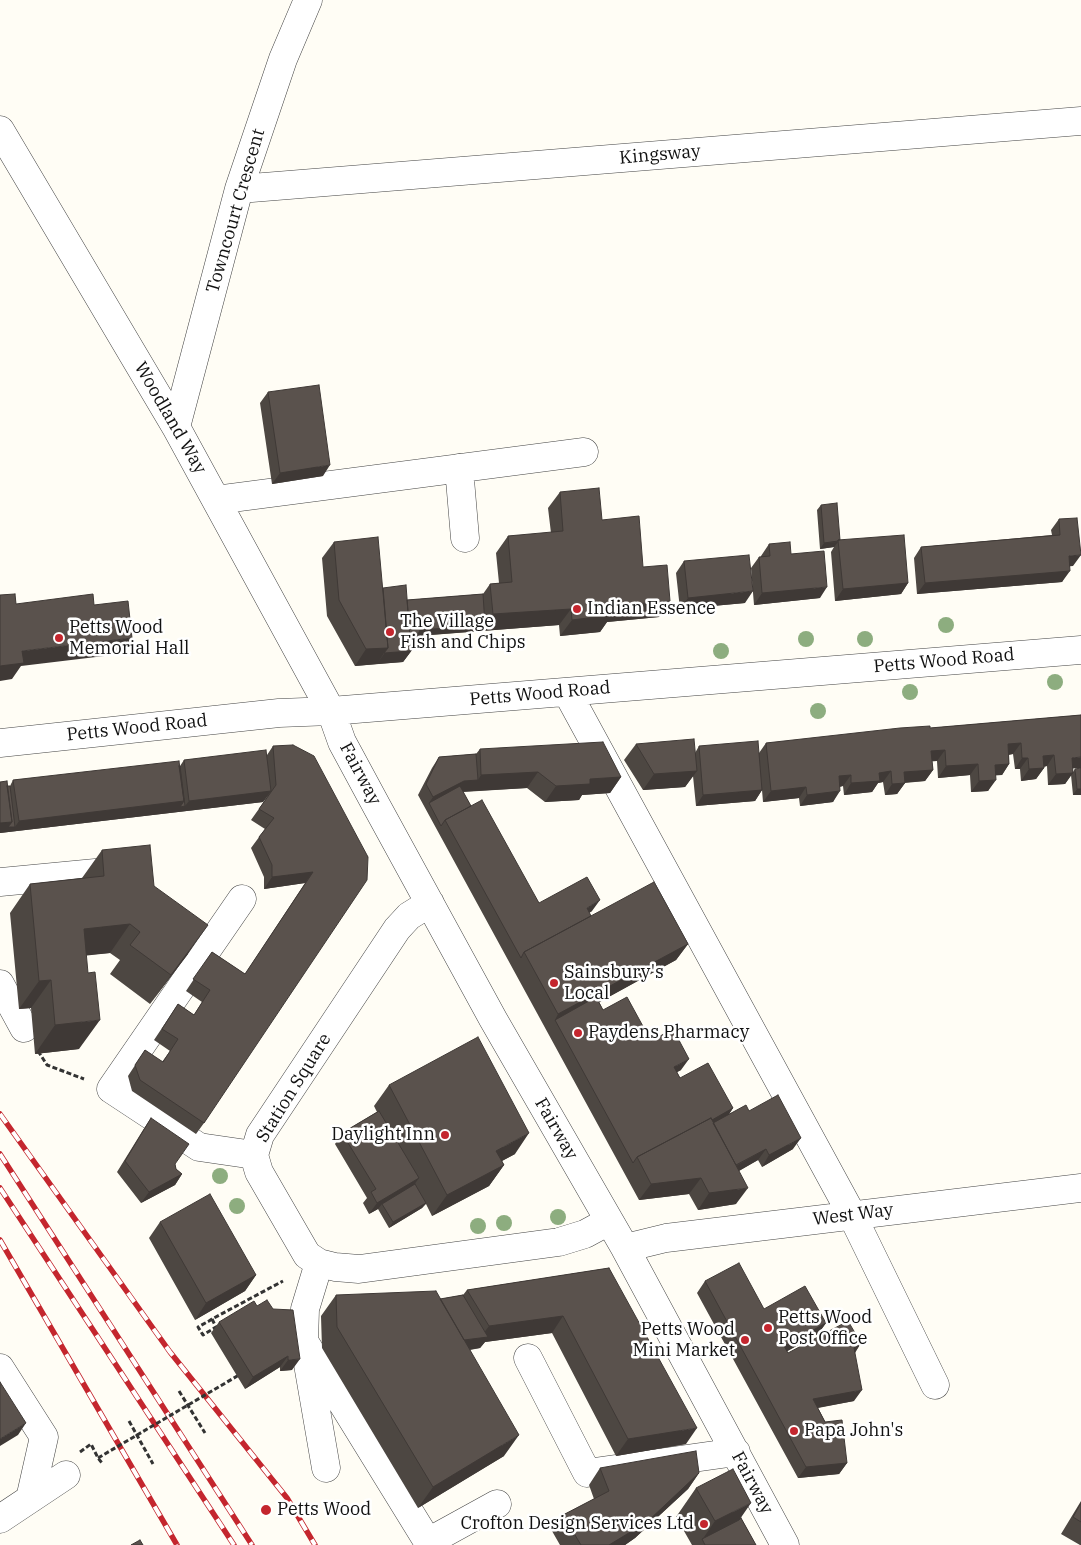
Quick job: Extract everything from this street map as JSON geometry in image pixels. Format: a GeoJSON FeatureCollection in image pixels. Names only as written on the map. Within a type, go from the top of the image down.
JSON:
{"type":"FeatureCollection","features":[{"type":"Feature","properties":{"kind":"street","name":"Towncourt Crescent"},"geometry":{"type":"LineString","coordinates":[[176,427],[239,190],[283,59],[308,0]]}},
{"type":"Feature","properties":{"kind":"street","name":"Kingsway"},"geometry":{"type":"LineString","coordinates":[[239,190],[1081,121]]}},
{"type":"Feature","properties":{"kind":"street","name":"Woodland Way"},"geometry":{"type":"LineString","coordinates":[[0,130],[176,427],[331,711]]}},
{"type":"Feature","properties":{"kind":"street"},"geometry":{"type":"LineString","coordinates":[[216,500],[584,452]]}},
{"type":"Feature","properties":{"kind":"street"},"geometry":{"type":"LineString","coordinates":[[459,468],[465,538]]}},
{"type":"Feature","properties":{"kind":"street","name":"Petts Wood Road"},"geometry":{"type":"LineString","coordinates":[[0,744],[279,713],[331,711],[1081,650]]}},
{"type":"Feature","properties":{"kind":"street"},"geometry":{"type":"LineString","coordinates":[[567,692],[852,1216],[935,1385]]}},
{"type":"Feature","properties":{"kind":"street","name":"Fairway"},"geometry":{"type":"LineString","coordinates":[[331,711],[342,742],[494,1019],[625,1248],[785,1545]]}},
{"type":"Feature","properties":{"kind":"street"},"geometry":{"type":"LineString","coordinates":[[0,882],[106,872]]}},
{"type":"Feature","properties":{"kind":"street"},"geometry":{"type":"LineString","coordinates":[[242,899],[111,1089],[199,1147],[254,1155]]}},
{"type":"Feature","properties":{"kind":"street","name":"Station Square"},"geometry":{"type":"LineString","coordinates":[[319,1262],[307,1255],[259,1172],[254,1155],[260,1136],[397,929],[409,916],[430,903]]}},
{"type":"Feature","properties":{"kind":"street"},"geometry":{"type":"LineString","coordinates":[[0,984],[24,1028]]}},
{"type":"Feature","properties":{"kind":"street","name":"West Way"},"geometry":{"type":"LineString","coordinates":[[625,1248],[666,1238],[1081,1188]]}},
{"type":"Feature","properties":{"kind":"street"},"geometry":{"type":"LineString","coordinates":[[326,1468],[304,1341],[305,1309],[319,1262],[334,1267],[359,1269],[550,1244],[585,1234],[609,1221]]}},
{"type":"Feature","properties":{"kind":"street"},"geometry":{"type":"LineString","coordinates":[[304,1341],[428,1542],[497,1504]]}},
{"type":"Feature","properties":{"kind":"street"},"geometry":{"type":"LineString","coordinates":[[528,1358],[587,1473],[736,1452]]}},
{"type":"Feature","properties":{"kind":"street"},"geometry":{"type":"LineString","coordinates":[[0,1368],[44,1437],[30,1499]]}},
{"type":"Feature","properties":{"kind":"street"},"geometry":{"type":"LineString","coordinates":[[0,1519],[30,1499],[71,1464]]}},
{"type":"Feature","properties":{"kind":"path"},"geometry":{"type":"LineString","coordinates":[[24,1028],[47,1065],[111,1089]]}},
{"type":"Feature","properties":{"kind":"path"},"geometry":{"type":"LineString","coordinates":[[216,1326],[203,1335],[198,1326],[319,1262]]}},
{"type":"Feature","properties":{"kind":"path"},"geometry":{"type":"LineString","coordinates":[[212,1319],[221,1334]]}},
{"type":"Feature","properties":{"kind":"path"},"geometry":{"type":"LineString","coordinates":[[98,1458],[244,1373]]}},
{"type":"Feature","properties":{"kind":"path"},"geometry":{"type":"LineString","coordinates":[[179,1390],[205,1433]]}},
{"type":"Feature","properties":{"kind":"path"},"geometry":{"type":"LineString","coordinates":[[129,1421],[153,1464]]}},
{"type":"Feature","properties":{"kind":"path"},"geometry":{"type":"LineString","coordinates":[[71,1464],[91,1444],[102,1463]]}},
{"type":"Feature","properties":{"kind":"building"},"geometry":{"type":"Polygon","coordinates":[[[319,385],[330,465],[280,473],[268,392],[319,385]]]}},
{"type":"Feature","properties":{"kind":"building"},"geometry":{"type":"Polygon","coordinates":[[[599,488],[602,520],[639,516],[643,567],[667,565],[670,601],[610,606],[611,615],[572,620],[571,609],[493,614],[490,584],[512,582],[508,536],[563,531],[560,492],[599,488]]]}},
{"type":"Feature","properties":{"kind":"building"},"geometry":{"type":"Polygon","coordinates":[[[837,503],[840,540],[824,543],[821,505],[837,503]]]}},
{"type":"Feature","properties":{"kind":"building"},"geometry":{"type":"Polygon","coordinates":[[[1077,518],[1081,555],[1069,556],[1070,571],[925,583],[921,547],[1060,535],[1059,519],[1077,518]]]}},
{"type":"Feature","properties":{"kind":"building"},"geometry":{"type":"Polygon","coordinates":[[[904,535],[908,583],[843,589],[838,540],[904,535]]]}},
{"type":"Feature","properties":{"kind":"building"},"geometry":{"type":"Polygon","coordinates":[[[378,537],[388,648],[366,649],[339,600],[334,542],[378,537]]]}},
{"type":"Feature","properties":{"kind":"building"},"geometry":{"type":"Polygon","coordinates":[[[790,542],[791,554],[824,551],[827,587],[762,593],[759,557],[770,556],[769,544],[790,542]]]}},
{"type":"Feature","properties":{"kind":"building"},"geometry":{"type":"Polygon","coordinates":[[[749,555],[753,591],[688,598],[684,561],[749,555]]]}},
{"type":"Feature","properties":{"kind":"building"},"geometry":{"type":"Polygon","coordinates":[[[406,585],[411,651],[384,653],[388,648],[383,588],[406,585]]]}},
{"type":"Feature","properties":{"kind":"building","name":"Petts Wood Memorial Hall"},"geometry":{"type":"Polygon","coordinates":[[[15,594],[16,604],[93,594],[94,605],[128,601],[132,638],[22,651],[24,663],[0,666],[0,595],[15,594]]]}},
{"type":"Feature","properties":{"kind":"building"},"geometry":{"type":"Polygon","coordinates":[[[483,594],[485,625],[420,630],[411,650],[407,600],[483,594]]]}},
{"type":"Feature","properties":{"kind":"building"},"geometry":{"type":"Polygon","coordinates":[[[1081,715],[1081,757],[1072,758],[1073,773],[1056,774],[1054,755],[1043,756],[1044,768],[1029,769],[1028,758],[1022,758],[1021,743],[1008,744],[1009,764],[995,765],[996,780],[979,781],[978,764],[946,766],[945,750],[931,751],[933,770],[904,772],[905,783],[892,784],[891,771],[879,773],[880,781],[851,783],[851,775],[839,776],[840,791],[807,795],[806,787],[771,791],[766,743],[900,728],[930,726],[930,728],[1081,715]]]}},
{"type":"Feature","properties":{"kind":"building"},"geometry":{"type":"Polygon","coordinates":[[[694,739],[697,771],[654,774],[636,744],[694,739]]]}},
{"type":"Feature","properties":{"kind":"building"},"geometry":{"type":"Polygon","coordinates":[[[758,741],[762,790],[703,795],[699,746],[758,741]]]}},
{"type":"Feature","properties":{"kind":"building"},"geometry":{"type":"Polygon","coordinates":[[[603,742],[621,777],[590,779],[590,784],[556,786],[538,772],[481,775],[480,749],[603,742]]]}},
{"type":"Feature","properties":{"kind":"building"},"geometry":{"type":"Polygon","coordinates":[[[293,745],[314,756],[368,857],[367,880],[204,1123],[140,1080],[135,1065],[145,1050],[163,1062],[178,1039],[162,1029],[178,1004],[194,1015],[210,990],[193,979],[212,952],[245,974],[313,872],[272,877],[272,865],[259,837],[274,818],[259,809],[276,785],[273,746],[293,745]]]}},
{"type":"Feature","properties":{"kind":"building"},"geometry":{"type":"Polygon","coordinates":[[[266,750],[271,791],[189,801],[184,760],[266,750]]]}},
{"type":"Feature","properties":{"kind":"building"},"geometry":{"type":"Polygon","coordinates":[[[476,754],[478,780],[464,781],[433,797],[426,784],[439,757],[476,754]]]}},
{"type":"Feature","properties":{"kind":"building"},"geometry":{"type":"Polygon","coordinates":[[[179,761],[184,801],[19,821],[13,780],[179,761]]]}},
{"type":"Feature","properties":{"kind":"building"},"geometry":{"type":"Polygon","coordinates":[[[179,766],[185,806],[180,807],[184,801],[179,766]]]}},
{"type":"Feature","properties":{"kind":"building"},"geometry":{"type":"Polygon","coordinates":[[[1081,768],[1081,789],[1077,789],[1075,769],[1081,768]]]}},
{"type":"Feature","properties":{"kind":"building"},"geometry":{"type":"Polygon","coordinates":[[[7,781],[12,822],[0,823],[0,782],[7,781]]]}},
{"type":"Feature","properties":{"kind":"building"},"geometry":{"type":"Polygon","coordinates":[[[7,786],[10,786],[15,827],[8,827],[12,822],[7,786]]]}},
{"type":"Feature","properties":{"kind":"building"},"geometry":{"type":"Polygon","coordinates":[[[460,786],[471,806],[445,820],[441,826],[429,803],[460,786]]]}},
{"type":"Feature","properties":{"kind":"building"},"geometry":{"type":"Polygon","coordinates":[[[482,800],[539,903],[587,877],[600,900],[587,908],[591,916],[524,952],[521,958],[445,820],[482,800]]]}},
{"type":"Feature","properties":{"kind":"building"},"geometry":{"type":"Polygon","coordinates":[[[150,845],[154,886],[208,925],[171,975],[130,945],[140,932],[130,924],[84,929],[88,973],[95,972],[100,1020],[55,1025],[51,980],[39,981],[30,884],[104,876],[102,850],[150,845]]]}},
{"type":"Feature","properties":{"kind":"building"},"geometry":{"type":"Polygon","coordinates":[[[654,882],[688,944],[558,1014],[524,952],[654,882]]]}},
{"type":"Feature","properties":{"kind":"building"},"geometry":{"type":"Polygon","coordinates":[[[596,997],[603,1010],[627,997],[651,1041],[673,1029],[689,1059],[674,1067],[680,1078],[708,1063],[733,1108],[637,1157],[633,1163],[555,1020],[596,997]]]}},
{"type":"Feature","properties":{"kind":"building","name":"Daylight Inn"},"geometry":{"type":"Polygon","coordinates":[[[478,1037],[529,1133],[496,1151],[504,1165],[447,1195],[389,1085],[478,1037]]]}},
{"type":"Feature","properties":{"kind":"building"},"geometry":{"type":"Polygon","coordinates":[[[778,1095],[801,1138],[769,1155],[766,1149],[736,1165],[713,1123],[746,1105],[749,1111],[778,1095]]]}},
{"type":"Feature","properties":{"kind":"building"},"geometry":{"type":"Polygon","coordinates":[[[379,1111],[419,1178],[377,1203],[371,1192],[376,1189],[342,1133],[379,1111]]]}},
{"type":"Feature","properties":{"kind":"building"},"geometry":{"type":"Polygon","coordinates":[[[151,1118],[189,1144],[175,1164],[176,1169],[182,1174],[149,1192],[125,1161],[151,1118]]]}},
{"type":"Feature","properties":{"kind":"building"},"geometry":{"type":"Polygon","coordinates":[[[711,1118],[748,1188],[709,1193],[701,1178],[651,1184],[637,1157],[711,1118]]]}},
{"type":"Feature","properties":{"kind":"building"},"geometry":{"type":"Polygon","coordinates":[[[415,1184],[426,1203],[393,1222],[382,1204],[415,1184]]]}},
{"type":"Feature","properties":{"kind":"building"},"geometry":{"type":"Polygon","coordinates":[[[210,1194],[256,1275],[206,1303],[160,1222],[210,1194]]]}},
{"type":"Feature","properties":{"kind":"building"},"geometry":{"type":"Polygon","coordinates":[[[739,1263],[764,1309],[805,1286],[826,1323],[784,1346],[788,1353],[848,1321],[861,1343],[854,1348],[862,1390],[813,1399],[825,1422],[842,1420],[847,1463],[806,1467],[705,1281],[739,1263]]]}},
{"type":"Feature","properties":{"kind":"building"},"geometry":{"type":"Polygon","coordinates":[[[609,1268],[697,1428],[628,1439],[563,1316],[489,1326],[467,1290],[609,1268]]]}},
{"type":"Feature","properties":{"kind":"building"},"geometry":{"type":"Polygon","coordinates":[[[436,1291],[519,1435],[433,1487],[337,1327],[336,1295],[436,1291]]]}},
{"type":"Feature","properties":{"kind":"building"},"geometry":{"type":"Polygon","coordinates":[[[463,1295],[488,1337],[464,1340],[440,1299],[463,1295]]]}},
{"type":"Feature","properties":{"kind":"building"},"geometry":{"type":"Polygon","coordinates":[[[267,1300],[273,1309],[293,1310],[300,1359],[288,1360],[288,1356],[253,1377],[219,1322],[254,1301],[257,1306],[267,1300]]]}},
{"type":"Feature","properties":{"kind":"building"},"geometry":{"type":"Polygon","coordinates":[[[0,1382],[26,1423],[0,1439],[0,1382]]]}},
{"type":"Feature","properties":{"kind":"building"},"geometry":{"type":"Polygon","coordinates":[[[696,1451],[699,1473],[647,1522],[609,1545],[581,1545],[563,1515],[609,1491],[600,1468],[696,1451]]]}},
{"type":"Feature","properties":{"kind":"building"},"geometry":{"type":"Polygon","coordinates":[[[733,1469],[751,1503],[715,1521],[696,1488],[733,1469]]]}},
{"type":"Feature","properties":{"kind":"building"},"geometry":{"type":"Polygon","coordinates":[[[1081,1503],[1081,1522],[1073,1517],[1081,1503]]]}},
{"type":"Feature","properties":{"kind":"building"},"geometry":{"type":"Polygon","coordinates":[[[741,1518],[756,1545],[705,1545],[702,1539],[741,1518]]]}},
{"type":"Feature","properties":{"kind":"building"},"geometry":{"type":"Polygon","coordinates":[[[140,1540],[143,1545],[131,1545],[140,1540]]]}},
{"type":"Feature","properties":{"kind":"railway"},"geometry":{"type":"LineString","coordinates":[[0,1114],[170,1352],[287,1498],[315,1545]]}},
{"type":"Feature","properties":{"kind":"railway"},"geometry":{"type":"LineString","coordinates":[[0,1154],[252,1545]]}},
{"type":"Feature","properties":{"kind":"railway"},"geometry":{"type":"LineString","coordinates":[[0,1188],[234,1545]]}},
{"type":"Feature","properties":{"kind":"railway"},"geometry":{"type":"LineString","coordinates":[[0,1240],[177,1545]]}},
{"type":"Feature","properties":{"kind":"place","name":"Indian Essence"},"geometry":{"type":"Point","coordinates":[577,609]}},
{"type":"Feature","properties":{"kind":"place","name":"The Village Fish and Chips"},"geometry":{"type":"Point","coordinates":[390,632]}},
{"type":"Feature","properties":{"kind":"place","name":"Petts Wood Memorial Hall"},"geometry":{"type":"Point","coordinates":[59,638]}},
{"type":"Feature","properties":{"kind":"place","name":"Sainsbury's Local"},"geometry":{"type":"Point","coordinates":[554,983]}},
{"type":"Feature","properties":{"kind":"place","name":"Paydens Pharmacy"},"geometry":{"type":"Point","coordinates":[578,1033]}},
{"type":"Feature","properties":{"kind":"place","name":"Daylight Inn"},"geometry":{"type":"Point","coordinates":[445,1135]}},
{"type":"Feature","properties":{"kind":"place","name":"Petts Wood Post Office"},"geometry":{"type":"Point","coordinates":[768,1328]}},
{"type":"Feature","properties":{"kind":"place","name":"Petts Wood Mini Market"},"geometry":{"type":"Point","coordinates":[745,1340]}},
{"type":"Feature","properties":{"kind":"place","name":"Papa John's"},"geometry":{"type":"Point","coordinates":[794,1431]}},
{"type":"Feature","properties":{"kind":"place","name":"Petts Wood"},"geometry":{"type":"Point","coordinates":[266,1510]}},
{"type":"Feature","properties":{"kind":"place","name":"Crofton Design Services Ltd"},"geometry":{"type":"Point","coordinates":[704,1524]}}]}
